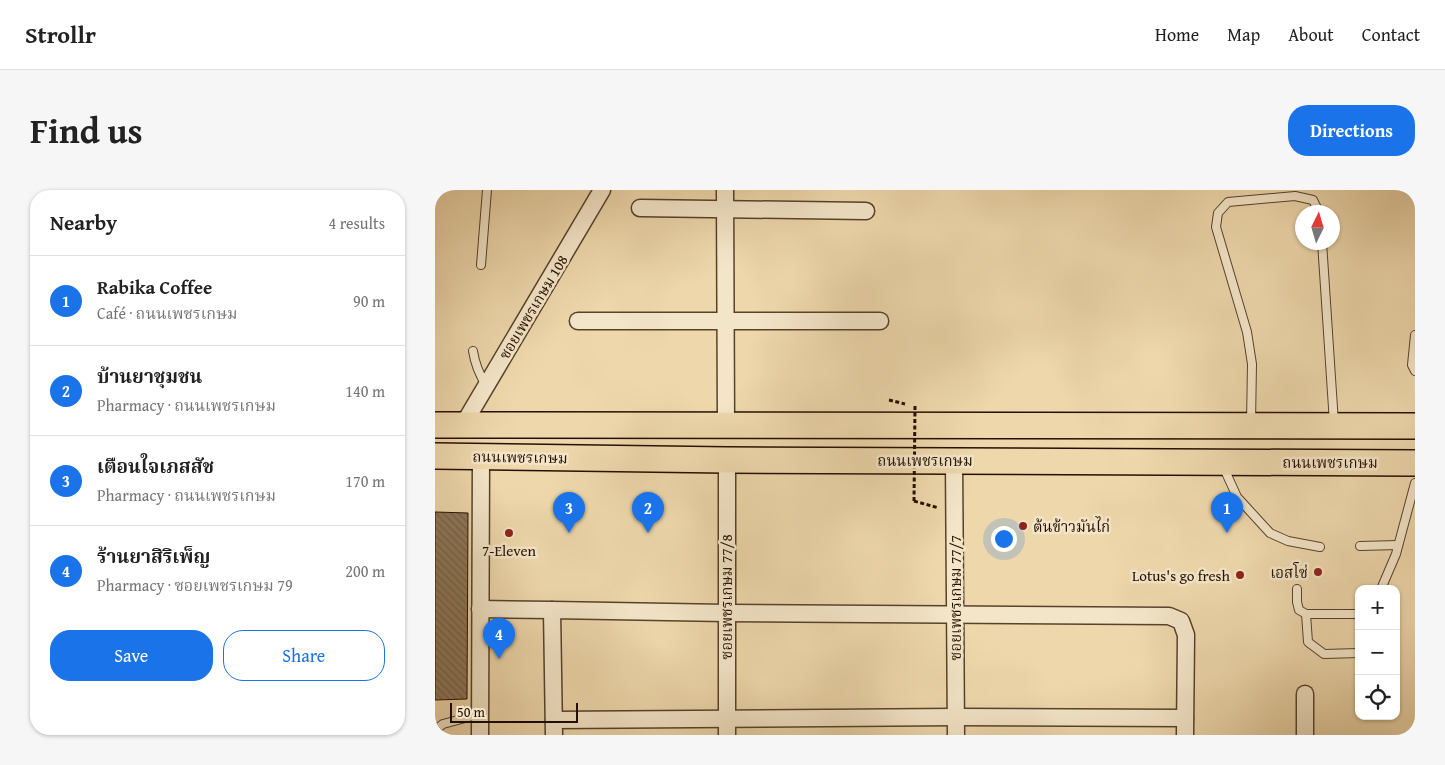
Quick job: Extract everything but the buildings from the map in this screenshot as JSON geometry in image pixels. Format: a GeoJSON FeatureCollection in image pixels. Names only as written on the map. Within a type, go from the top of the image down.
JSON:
{"type":"FeatureCollection","features":[{"type":"Feature","properties":{"kind":"main road","name":"ถนนเพชรเกษม"},"geometry":{"type":"LineString","coordinates":[[435,425],[1415,426]]}},
{"type":"Feature","properties":{"kind":"main road","name":"ถนนเพชรเกษม"},"geometry":{"type":"LineString","coordinates":[[435,456],[727,460],[1415,463]]}},
{"type":"Feature","properties":{"kind":"street","name":"ซอยเพชรเกษม 108"},"geometry":{"type":"LineString","coordinates":[[463,425],[602,190]]}},
{"type":"Feature","properties":{"kind":"street"},"geometry":{"type":"LineString","coordinates":[[725,190],[726,425]]}},
{"type":"Feature","properties":{"kind":"street"},"geometry":{"type":"LineString","coordinates":[[640,208],[866,211]]}},
{"type":"Feature","properties":{"kind":"street"},"geometry":{"type":"LineString","coordinates":[[578,321],[880,322]]}},
{"type":"Feature","properties":{"kind":"street"},"geometry":{"type":"LineString","coordinates":[[480,735],[481,456]]}},
{"type":"Feature","properties":{"kind":"street","name":"ซอยเพชรเกษม 77/8"},"geometry":{"type":"LineString","coordinates":[[727,460],[727,735]]}},
{"type":"Feature","properties":{"kind":"street","name":"ซอยเพชรเกษม 77/7"},"geometry":{"type":"LineString","coordinates":[[954,460],[956,735]]}},
{"type":"Feature","properties":{"kind":"street"},"geometry":{"type":"LineString","coordinates":[[480,609],[726,613],[1169,616],[1181,621],[1186,635],[1185,735]]}},
{"type":"Feature","properties":{"kind":"street"},"geometry":{"type":"LineString","coordinates":[[552,610],[554,727],[727,718],[1185,718]]}},
{"type":"Feature","properties":{"kind":"street"},"geometry":{"type":"LineString","coordinates":[[1305,694],[1305,735]]}},
{"type":"Feature","properties":{"kind":"lane"},"geometry":{"type":"LineString","coordinates":[[481,265],[487,190]]}},
{"type":"Feature","properties":{"kind":"lane"},"geometry":{"type":"LineString","coordinates":[[1251,425],[1252,364],[1247,332],[1216,227],[1218,214],[1228,202],[1295,196],[1313,200],[1316,205]]}},
{"type":"Feature","properties":{"kind":"lane"},"geometry":{"type":"LineString","coordinates":[[1323,250],[1335,425]]}},
{"type":"Feature","properties":{"kind":"lane"},"geometry":{"type":"LineString","coordinates":[[1415,335],[1412,365],[1415,371]]}},
{"type":"Feature","properties":{"kind":"lane"},"geometry":{"type":"LineString","coordinates":[[473,351],[476,367],[486,386]]}},
{"type":"Feature","properties":{"kind":"lane"},"geometry":{"type":"LineString","coordinates":[[1221,462],[1237,497],[1270,533],[1296,547],[1320,547]]}},
{"type":"Feature","properties":{"kind":"lane"},"geometry":{"type":"LineString","coordinates":[[1383,585],[1399,545],[1415,483]]}},
{"type":"Feature","properties":{"kind":"lane"},"geometry":{"type":"LineString","coordinates":[[1360,546],[1399,545]]}},
{"type":"Feature","properties":{"kind":"lane"},"geometry":{"type":"LineString","coordinates":[[1297,589],[1299,610],[1306,614],[1355,614]]}},
{"type":"Feature","properties":{"kind":"lane"},"geometry":{"type":"LineString","coordinates":[[1306,614],[1309,642],[1324,654],[1355,653]]}},
{"type":"Feature","properties":{"kind":"lane"},"geometry":{"type":"LineString","coordinates":[[435,730],[443,724],[480,714]]}},
{"type":"Feature","properties":{"kind":"path"},"geometry":{"type":"LineString","coordinates":[[915,406],[914,501],[939,508]]}},
{"type":"Feature","properties":{"kind":"place","name":"ต้นข้าวมันไก่"},"geometry":{"type":"Point","coordinates":[1023,526]}},
{"type":"Feature","properties":{"kind":"place","name":"7-Eleven"},"geometry":{"type":"Point","coordinates":[509,533]}},
{"type":"Feature","properties":{"kind":"place","name":"เตือนใจเภสสัช"},"geometry":{"type":"Point","coordinates":[569,533]}},
{"type":"Feature","properties":{"kind":"place","name":"บ้านยาชุมชน"},"geometry":{"type":"Point","coordinates":[648,533]}},
{"type":"Feature","properties":{"kind":"place","name":"Rabika Coffee"},"geometry":{"type":"Point","coordinates":[1227,533]}},
{"type":"Feature","properties":{"kind":"place","name":"เอสโซ่"},"geometry":{"type":"Point","coordinates":[1318,572]}},
{"type":"Feature","properties":{"kind":"place","name":"Lotus's go fresh"},"geometry":{"type":"Point","coordinates":[1240,575]}},
{"type":"Feature","properties":{"kind":"place","name":"ร้านยาสิริเพ็ญ"},"geometry":{"type":"Point","coordinates":[499,659]}}]}
